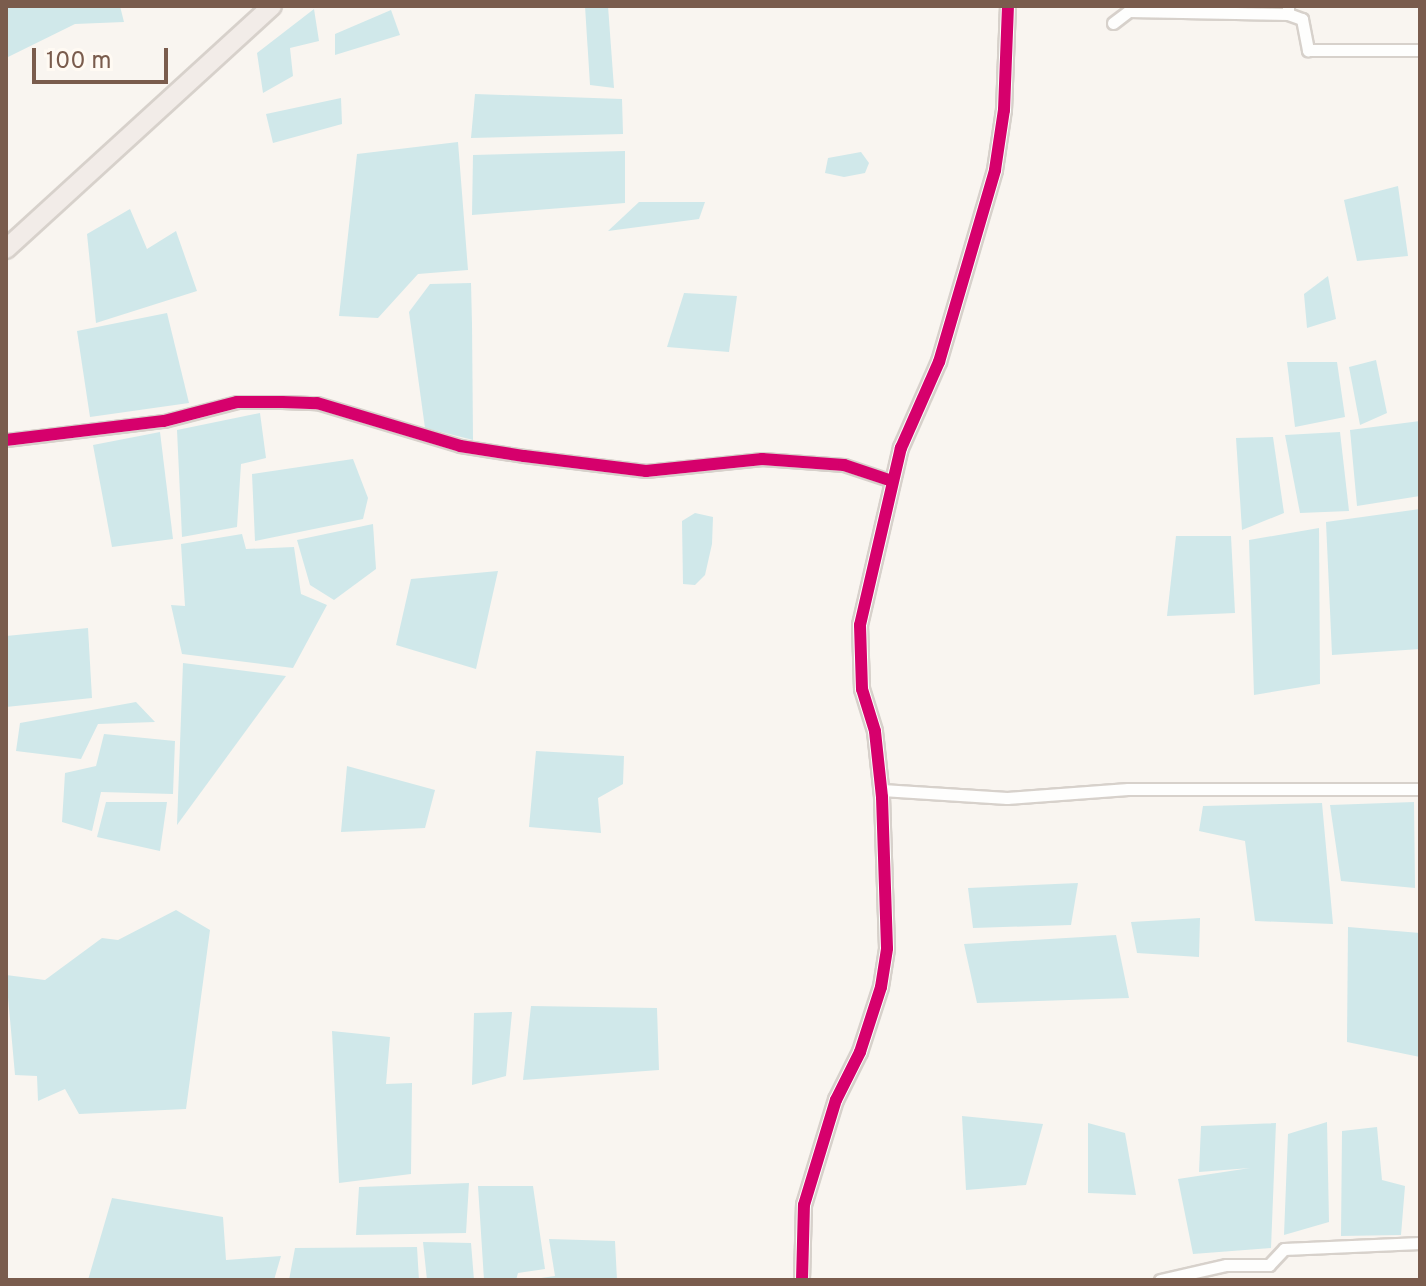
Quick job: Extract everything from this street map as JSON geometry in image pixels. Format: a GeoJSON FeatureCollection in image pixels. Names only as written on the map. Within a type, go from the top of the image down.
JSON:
{"type":"FeatureCollection","features":[{"type":"Feature","properties":{"kind":"highway"},"geometry":{"type":"LineString","coordinates":[[6,249],[272,6]]}},
{"type":"Feature","properties":{"kind":"street"},"geometry":{"type":"LineString","coordinates":[[802,1280],[804,1205],[836,1100],[860,1052],[881,987],[887,948],[882,790],[875,731],[862,689],[860,625],[892,481],[939,362],[995,170],[1004,110],[1008,6]]}},
{"type":"Feature","properties":{"kind":"street"},"geometry":{"type":"LineString","coordinates":[[1113,23],[1129,11],[1288,10],[1302,19],[1308,50],[1420,50]]}},
{"type":"Feature","properties":{"kind":"street"},"geometry":{"type":"LineString","coordinates":[[6,440],[164,421],[237,402],[317,403],[460,446],[524,456],[646,471],[762,459],[844,465],[892,481]]}},
{"type":"Feature","properties":{"kind":"street"},"geometry":{"type":"LineString","coordinates":[[882,790],[1007,798],[1128,789],[1420,789]]}},
{"type":"Feature","properties":{"kind":"street"},"geometry":{"type":"LineString","coordinates":[[1160,1280],[1226,1265],[1269,1265],[1284,1249],[1420,1243]]}},
{"type":"Feature","properties":{"kind":"water"},"geometry":{"type":"Polygon","coordinates":[[[6,6],[120,6],[124,22],[75,24],[6,58],[6,6]]]}},
{"type":"Feature","properties":{"kind":"water"},"geometry":{"type":"Polygon","coordinates":[[[585,6],[608,6],[614,88],[590,85],[585,6]]]}},
{"type":"Feature","properties":{"kind":"water"},"geometry":{"type":"Polygon","coordinates":[[[314,9],[319,41],[290,48],[293,76],[263,93],[257,53],[314,9]]]}},
{"type":"Feature","properties":{"kind":"water"},"geometry":{"type":"Polygon","coordinates":[[[391,10],[400,35],[335,55],[335,34],[391,10]]]}},
{"type":"Feature","properties":{"kind":"water"},"geometry":{"type":"Polygon","coordinates":[[[475,94],[622,99],[623,134],[471,138],[475,94]]]}},
{"type":"Feature","properties":{"kind":"water"},"geometry":{"type":"Polygon","coordinates":[[[341,98],[342,124],[273,143],[266,114],[341,98]]]}},
{"type":"Feature","properties":{"kind":"water"},"geometry":{"type":"Polygon","coordinates":[[[458,142],[468,270],[418,274],[378,318],[339,316],[357,154],[458,142]]]}},
{"type":"Feature","properties":{"kind":"water"},"geometry":{"type":"Polygon","coordinates":[[[625,151],[625,203],[472,215],[473,155],[625,151]]]}},
{"type":"Feature","properties":{"kind":"water"},"geometry":{"type":"Polygon","coordinates":[[[861,152],[869,163],[865,173],[844,177],[825,173],[828,158],[861,152]]]}},
{"type":"Feature","properties":{"kind":"water"},"geometry":{"type":"Polygon","coordinates":[[[1398,186],[1408,256],[1357,261],[1344,200],[1398,186]]]}},
{"type":"Feature","properties":{"kind":"water"},"geometry":{"type":"Polygon","coordinates":[[[639,202],[705,202],[699,219],[608,231],[639,202]]]}},
{"type":"Feature","properties":{"kind":"water"},"geometry":{"type":"Polygon","coordinates":[[[130,209],[147,249],[176,231],[197,291],[96,323],[87,234],[130,209]]]}},
{"type":"Feature","properties":{"kind":"water"},"geometry":{"type":"Polygon","coordinates":[[[1328,276],[1336,319],[1307,328],[1304,294],[1328,276]]]}},
{"type":"Feature","properties":{"kind":"water"},"geometry":{"type":"Polygon","coordinates":[[[471,283],[473,440],[425,428],[409,312],[430,284],[471,283]]]}},
{"type":"Feature","properties":{"kind":"water"},"geometry":{"type":"Polygon","coordinates":[[[684,293],[737,296],[729,352],[667,347],[684,293]]]}},
{"type":"Feature","properties":{"kind":"water"},"geometry":{"type":"Polygon","coordinates":[[[167,313],[189,403],[90,417],[77,331],[167,313]]]}},
{"type":"Feature","properties":{"kind":"water"},"geometry":{"type":"Polygon","coordinates":[[[1376,360],[1387,413],[1360,425],[1349,367],[1376,360]]]}},
{"type":"Feature","properties":{"kind":"water"},"geometry":{"type":"Polygon","coordinates":[[[1287,362],[1337,362],[1345,417],[1295,427],[1287,362]]]}},
{"type":"Feature","properties":{"kind":"water"},"geometry":{"type":"Polygon","coordinates":[[[260,413],[266,458],[241,464],[237,527],[182,537],[177,430],[260,413]]]}},
{"type":"Feature","properties":{"kind":"water"},"geometry":{"type":"Polygon","coordinates":[[[1420,421],[1420,496],[1357,506],[1350,430],[1420,421]]]}},
{"type":"Feature","properties":{"kind":"water"},"geometry":{"type":"Polygon","coordinates":[[[160,432],[173,539],[112,547],[93,445],[160,432]]]}},
{"type":"Feature","properties":{"kind":"water"},"geometry":{"type":"Polygon","coordinates":[[[1340,432],[1349,511],[1300,513],[1285,435],[1340,432]]]}},
{"type":"Feature","properties":{"kind":"water"},"geometry":{"type":"Polygon","coordinates":[[[1273,437],[1284,513],[1242,530],[1236,438],[1273,437]]]}},
{"type":"Feature","properties":{"kind":"water"},"geometry":{"type":"Polygon","coordinates":[[[353,459],[368,498],[363,519],[255,541],[252,474],[353,459]]]}},
{"type":"Feature","properties":{"kind":"water"},"geometry":{"type":"Polygon","coordinates":[[[1420,509],[1420,649],[1332,655],[1326,522],[1420,509]]]}},
{"type":"Feature","properties":{"kind":"water"},"geometry":{"type":"Polygon","coordinates":[[[695,513],[713,517],[712,544],[705,575],[695,585],[683,584],[682,521],[695,513]]]}},
{"type":"Feature","properties":{"kind":"water"},"geometry":{"type":"Polygon","coordinates":[[[373,524],[376,569],[334,600],[310,585],[297,540],[373,524]]]}},
{"type":"Feature","properties":{"kind":"water"},"geometry":{"type":"Polygon","coordinates":[[[1319,528],[1320,684],[1254,695],[1249,540],[1319,528]]]}},
{"type":"Feature","properties":{"kind":"water"},"geometry":{"type":"Polygon","coordinates":[[[242,534],[246,549],[294,547],[301,594],[327,605],[293,668],[182,654],[171,605],[185,606],[181,544],[242,534]]]}},
{"type":"Feature","properties":{"kind":"water"},"geometry":{"type":"Polygon","coordinates":[[[1176,536],[1231,536],[1235,613],[1167,616],[1176,536]]]}},
{"type":"Feature","properties":{"kind":"water"},"geometry":{"type":"Polygon","coordinates":[[[498,571],[476,669],[396,645],[411,579],[498,571]]]}},
{"type":"Feature","properties":{"kind":"water"},"geometry":{"type":"Polygon","coordinates":[[[88,628],[92,698],[6,707],[6,636],[88,628]]]}},
{"type":"Feature","properties":{"kind":"water"},"geometry":{"type":"Polygon","coordinates":[[[183,663],[286,676],[177,825],[183,663]]]}},
{"type":"Feature","properties":{"kind":"water"},"geometry":{"type":"Polygon","coordinates":[[[136,702],[155,722],[98,724],[81,759],[16,751],[20,723],[136,702]]]}},
{"type":"Feature","properties":{"kind":"water"},"geometry":{"type":"Polygon","coordinates":[[[104,734],[175,741],[173,794],[101,792],[92,831],[62,822],[65,773],[96,766],[104,734]]]}},
{"type":"Feature","properties":{"kind":"water"},"geometry":{"type":"Polygon","coordinates":[[[536,751],[624,756],[623,784],[598,798],[601,833],[529,827],[536,751]]]}},
{"type":"Feature","properties":{"kind":"water"},"geometry":{"type":"Polygon","coordinates":[[[347,766],[435,790],[425,828],[341,832],[347,766]]]}},
{"type":"Feature","properties":{"kind":"water"},"geometry":{"type":"Polygon","coordinates":[[[106,802],[167,802],[160,851],[97,837],[106,802]]]}},
{"type":"Feature","properties":{"kind":"water"},"geometry":{"type":"Polygon","coordinates":[[[1414,802],[1415,888],[1341,881],[1330,805],[1414,802]]]}},
{"type":"Feature","properties":{"kind":"water"},"geometry":{"type":"Polygon","coordinates":[[[1322,803],[1333,924],[1255,921],[1245,841],[1199,831],[1203,806],[1322,803]]]}},
{"type":"Feature","properties":{"kind":"water"},"geometry":{"type":"Polygon","coordinates":[[[1078,883],[1071,925],[973,928],[968,888],[1078,883]]]}},
{"type":"Feature","properties":{"kind":"water"},"geometry":{"type":"Polygon","coordinates":[[[176,910],[210,930],[186,1109],[79,1114],[65,1089],[38,1101],[37,1076],[15,1075],[6,975],[45,980],[102,938],[118,940],[176,910]]]}},
{"type":"Feature","properties":{"kind":"water"},"geometry":{"type":"Polygon","coordinates":[[[1200,918],[1199,957],[1137,953],[1131,922],[1200,918]]]}},
{"type":"Feature","properties":{"kind":"water"},"geometry":{"type":"Polygon","coordinates":[[[1348,927],[1420,933],[1420,1057],[1347,1042],[1348,927]]]}},
{"type":"Feature","properties":{"kind":"water"},"geometry":{"type":"Polygon","coordinates":[[[1116,935],[1129,998],[977,1003],[964,944],[1116,935]]]}},
{"type":"Feature","properties":{"kind":"water"},"geometry":{"type":"Polygon","coordinates":[[[531,1006],[657,1008],[659,1070],[523,1080],[531,1006]]]}},
{"type":"Feature","properties":{"kind":"water"},"geometry":{"type":"Polygon","coordinates":[[[512,1012],[506,1076],[472,1085],[474,1013],[512,1012]]]}},
{"type":"Feature","properties":{"kind":"water"},"geometry":{"type":"Polygon","coordinates":[[[332,1031],[390,1037],[386,1084],[412,1083],[411,1174],[339,1183],[332,1031]]]}},
{"type":"Feature","properties":{"kind":"water"},"geometry":{"type":"Polygon","coordinates":[[[962,1116],[1043,1124],[1026,1185],[966,1190],[962,1116]]]}},
{"type":"Feature","properties":{"kind":"water"},"geometry":{"type":"Polygon","coordinates":[[[1327,1122],[1329,1222],[1284,1235],[1288,1134],[1327,1122]]]}},
{"type":"Feature","properties":{"kind":"water"},"geometry":{"type":"Polygon","coordinates":[[[1088,1123],[1125,1133],[1136,1195],[1088,1193],[1088,1123]]]}},
{"type":"Feature","properties":{"kind":"water"},"geometry":{"type":"Polygon","coordinates":[[[1276,1123],[1271,1248],[1193,1254],[1178,1179],[1250,1168],[1199,1172],[1201,1126],[1276,1123]]]}},
{"type":"Feature","properties":{"kind":"water"},"geometry":{"type":"Polygon","coordinates":[[[1377,1127],[1382,1180],[1405,1186],[1401,1235],[1341,1236],[1342,1131],[1377,1127]]]}},
{"type":"Feature","properties":{"kind":"water"},"geometry":{"type":"Polygon","coordinates":[[[469,1183],[466,1233],[356,1235],[359,1187],[469,1183]]]}},
{"type":"Feature","properties":{"kind":"water"},"geometry":{"type":"Polygon","coordinates":[[[478,1186],[533,1186],[545,1269],[518,1273],[516,1280],[484,1280],[478,1186]]]}},
{"type":"Feature","properties":{"kind":"water"},"geometry":{"type":"Polygon","coordinates":[[[112,1198],[223,1217],[226,1260],[281,1256],[274,1280],[88,1280],[112,1198]]]}},
{"type":"Feature","properties":{"kind":"water"},"geometry":{"type":"Polygon","coordinates":[[[549,1239],[615,1241],[617,1280],[527,1280],[555,1276],[549,1239]]]}},
{"type":"Feature","properties":{"kind":"water"},"geometry":{"type":"Polygon","coordinates":[[[423,1242],[471,1243],[474,1280],[427,1280],[423,1242]]]}},
{"type":"Feature","properties":{"kind":"water"},"geometry":{"type":"Polygon","coordinates":[[[417,1247],[419,1280],[289,1280],[295,1248],[417,1247]]]}},
{"type":"Feature","properties":{"kind":"cycle path"},"geometry":{"type":"LineString","coordinates":[[802,1280],[804,1205],[836,1100],[860,1052],[881,987],[887,948],[882,797],[875,731],[862,689],[860,625],[901,448],[939,362],[995,170],[1004,110],[1008,6]]}},
{"type":"Feature","properties":{"kind":"cycle path"},"geometry":{"type":"LineString","coordinates":[[6,440],[164,421],[237,402],[317,403],[460,446],[524,456],[646,471],[762,459],[844,465],[892,481]]}}]}
